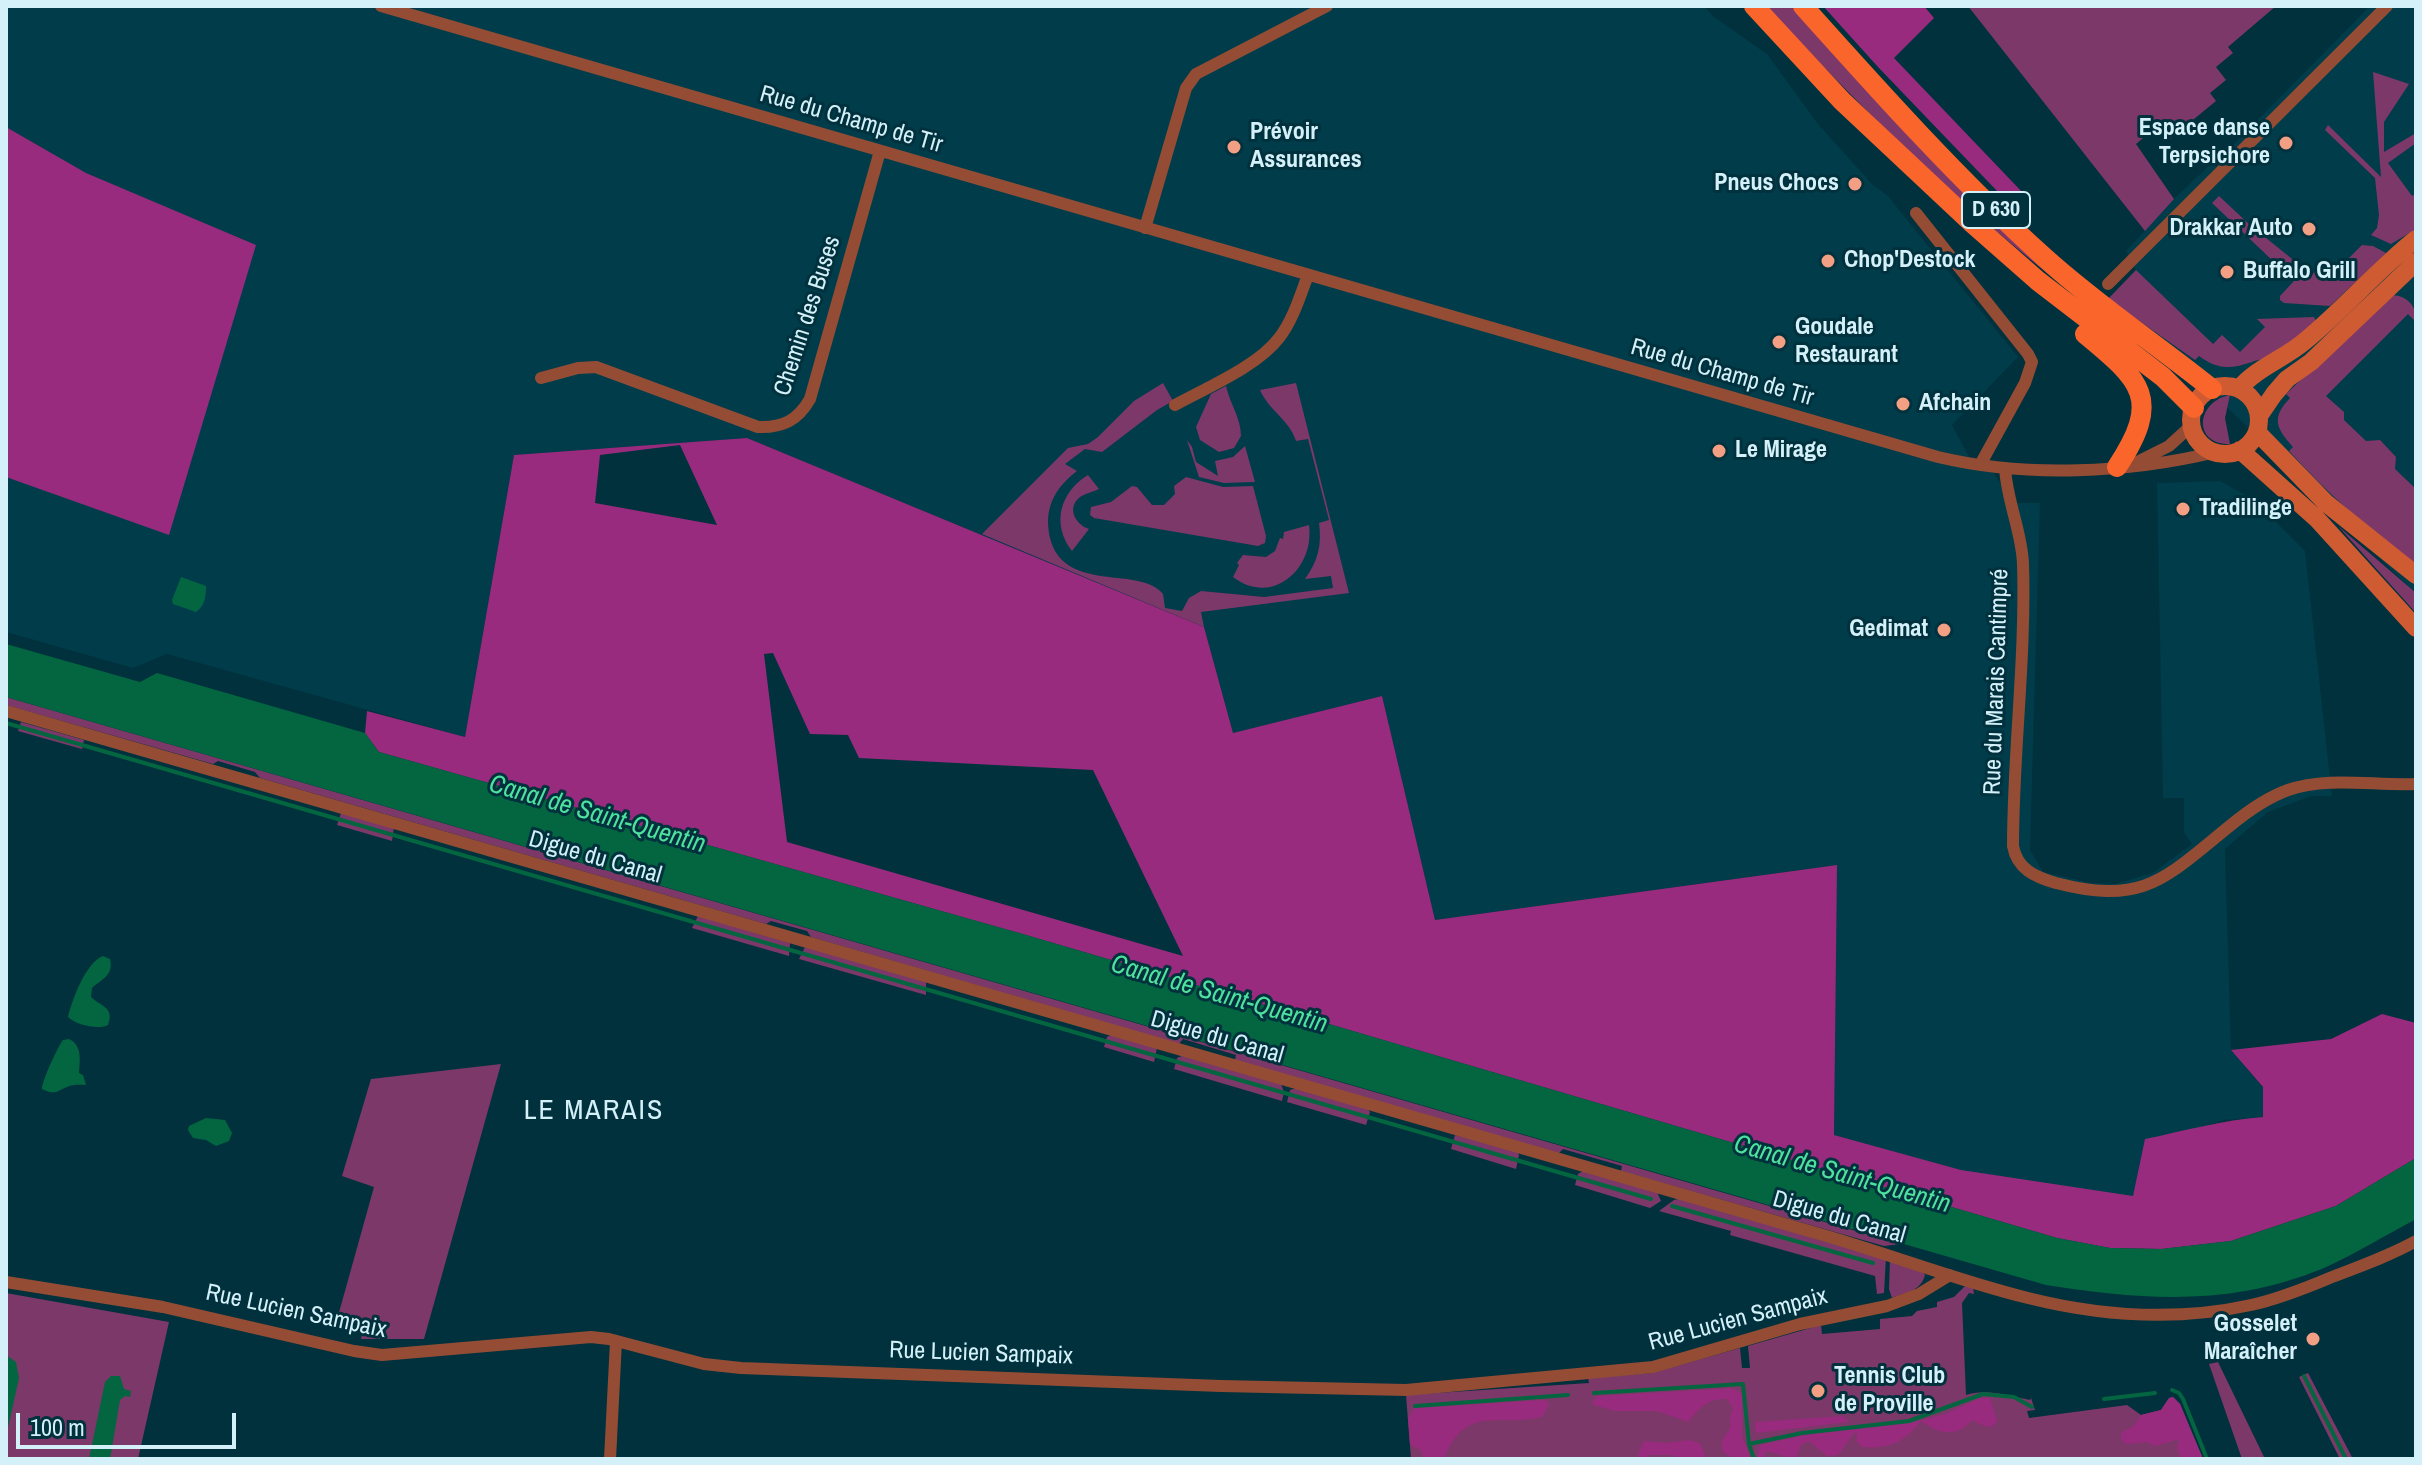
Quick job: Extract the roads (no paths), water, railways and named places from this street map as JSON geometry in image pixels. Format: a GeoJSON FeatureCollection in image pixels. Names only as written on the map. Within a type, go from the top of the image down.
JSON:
{"type":"FeatureCollection","features":[{"type":"Feature","properties":{"kind":"main road","name":"D 630"},"geometry":{"type":"LineString","coordinates":[[1754,6],[1842,101],[1972,223],[2038,281],[2151,367],[2193,417]]}},
{"type":"Feature","properties":{"kind":"main road","name":"D 630"},"geometry":{"type":"LineString","coordinates":[[1803,6],[1948,162],[2041,255],[2118,319],[2212,389]]}},
{"type":"Feature","properties":{"kind":"main road"},"geometry":{"type":"LineString","coordinates":[[1972,223],[1993,254],[2117,361],[2133,379],[2140,399],[2140,424],[2124,466]]}},
{"type":"Feature","properties":{"kind":"main road"},"geometry":{"type":"LineString","coordinates":[[2239,389],[2246,379],[2302,344],[2416,239]]}},
{"type":"Feature","properties":{"kind":"main road"},"geometry":{"type":"LineString","coordinates":[[2416,262],[2311,362],[2287,379],[2274,394],[2258,424],[2250,443],[2240,450],[2228,454],[2216,452],[2200,442],[2193,417],[2200,397],[2212,389],[2225,386],[2239,389],[2253,400],[2258,424],[2326,503],[2416,575]]}},
{"type":"Feature","properties":{"kind":"main road"},"geometry":{"type":"LineString","coordinates":[[2240,450],[2284,486],[2317,519],[2416,628]]}},
{"type":"Feature","properties":{"kind":"street","name":"Rue du Champ de Tir"},"geometry":{"type":"LineString","coordinates":[[381,6],[1923,454],[2005,468],[2148,467],[2216,452]]}},
{"type":"Feature","properties":{"kind":"street"},"geometry":{"type":"LineString","coordinates":[[1145,228],[1186,88],[1196,74],[1327,6]]}},
{"type":"Feature","properties":{"kind":"street"},"geometry":{"type":"LineString","coordinates":[[2108,284],[2387,6]]}},
{"type":"Feature","properties":{"kind":"street","name":"Chemin des Buses"},"geometry":{"type":"LineString","coordinates":[[541,378],[578,368],[596,367],[758,427],[780,426],[789,422],[810,399],[880,151]]}},
{"type":"Feature","properties":{"kind":"street"},"geometry":{"type":"LineString","coordinates":[[1916,213],[2032,362],[2025,383],[1980,465]]}},
{"type":"Feature","properties":{"kind":"street"},"geometry":{"type":"LineString","coordinates":[[1175,405],[1248,363],[1274,344],[1284,330],[1308,275]]}},
{"type":"Feature","properties":{"kind":"street"},"geometry":{"type":"LineString","coordinates":[[2124,466],[2169,446],[2193,417]]}},
{"type":"Feature","properties":{"kind":"street","name":"Rue du Marais Cantimpré"},"geometry":{"type":"LineString","coordinates":[[2005,468],[2008,498],[2019,535],[2023,567],[2022,675],[2014,852],[2028,872],[2048,881],[2101,892],[2135,890],[2167,876],[2254,806],[2281,792],[2315,783],[2416,784]]}},
{"type":"Feature","properties":{"kind":"street","name":"Digue du Canal"},"geometry":{"type":"LineString","coordinates":[[6,711],[1823,1235],[2025,1297],[2088,1309],[2157,1315],[2225,1310],[2275,1299],[2389,1255],[2416,1241]]}},
{"type":"Feature","properties":{"kind":"street","name":"Rue Lucien Sampaix"},"geometry":{"type":"LineString","coordinates":[[6,1282],[163,1307],[374,1354],[400,1355],[574,1338],[616,1341],[704,1364],[751,1369],[1406,1390],[1653,1367],[1800,1324],[1887,1306],[1919,1294],[1950,1275]]}},
{"type":"Feature","properties":{"kind":"street"},"geometry":{"type":"LineString","coordinates":[[610,1459],[616,1341]]}},
{"type":"Feature","properties":{"kind":"water"},"geometry":{"type":"Polygon","coordinates":[[[181,577],[206,586],[203,604],[196,612],[173,604],[181,577]]]}},
{"type":"Feature","properties":{"kind":"water","name":"Canal de Saint-Quentin"},"geometry":{"type":"Polygon","coordinates":[[[6,644],[140,682],[157,673],[365,733],[379,752],[1026,935],[2057,1238],[2110,1248],[2161,1249],[2231,1241],[2336,1206],[2416,1158],[2416,1219],[2324,1268],[2255,1289],[2186,1297],[2117,1294],[2046,1285],[6,697],[6,644]]]}},
{"type":"Feature","properties":{"kind":"water"},"geometry":{"type":"Polygon","coordinates":[[[103,956],[110,959],[110,969],[92,988],[91,997],[106,1008],[110,1019],[108,1025],[93,1027],[68,1017],[86,973],[103,956]]]}},
{"type":"Feature","properties":{"kind":"water"},"geometry":{"type":"Polygon","coordinates":[[[69,1039],[78,1049],[79,1073],[83,1075],[86,1085],[72,1085],[55,1092],[42,1089],[57,1050],[63,1040],[69,1039]]]}},
{"type":"Feature","properties":{"kind":"water"},"geometry":{"type":"Polygon","coordinates":[[[206,1118],[225,1120],[232,1133],[229,1141],[216,1146],[193,1138],[189,1126],[206,1118]]]}},
{"type":"Feature","properties":{"kind":"water"},"geometry":{"type":"Polygon","coordinates":[[[6,1355],[16,1362],[19,1378],[6,1437],[6,1355]]]}},
{"type":"Feature","properties":{"kind":"water"},"geometry":{"type":"Polygon","coordinates":[[[111,1376],[120,1376],[124,1389],[131,1391],[130,1397],[120,1400],[110,1459],[89,1459],[105,1382],[111,1376]]]}},
{"type":"Feature","properties":{"kind":"waterway"},"geometry":{"type":"LineString","coordinates":[[6,723],[1651,1199]]}},
{"type":"Feature","properties":{"kind":"waterway"},"geometry":{"type":"LineString","coordinates":[[1672,1206],[1873,1263]]}},
{"type":"Feature","properties":{"kind":"waterway"},"geometry":{"type":"LineString","coordinates":[[2304,1376],[2346,1459]]}},
{"type":"Feature","properties":{"kind":"waterway"},"geometry":{"type":"LineString","coordinates":[[1594,1393],[1743,1384],[1749,1444],[1802,1433],[1909,1421],[1983,1394],[2014,1397],[2032,1407]]}},
{"type":"Feature","properties":{"kind":"waterway"},"geometry":{"type":"LineString","coordinates":[[2172,1390],[2183,1399],[2207,1459]]}},
{"type":"Feature","properties":{"kind":"waterway"},"geometry":{"type":"LineString","coordinates":[[2104,1399],[2155,1393]]}},
{"type":"Feature","properties":{"kind":"waterway"},"geometry":{"type":"LineString","coordinates":[[1415,1406],[1568,1395]]}},
{"type":"Feature","properties":{"kind":"waterway"},"geometry":{"type":"LineString","coordinates":[[1749,1444],[1754,1459]]}},
{"type":"Feature","properties":{"kind":"place","name":"Espace danse Terpsichore"},"geometry":{"type":"Point","coordinates":[2286,143]}},
{"type":"Feature","properties":{"kind":"place","name":"Prévoir Assurances"},"geometry":{"type":"Point","coordinates":[1234,147]}},
{"type":"Feature","properties":{"kind":"place","name":"Pneus Chocs"},"geometry":{"type":"Point","coordinates":[1855,184]}},
{"type":"Feature","properties":{"kind":"place","name":"Drakkar Auto"},"geometry":{"type":"Point","coordinates":[2309,229]}},
{"type":"Feature","properties":{"kind":"place","name":"Chop'Destock"},"geometry":{"type":"Point","coordinates":[1828,261]}},
{"type":"Feature","properties":{"kind":"place","name":"Buffalo Grill"},"geometry":{"type":"Point","coordinates":[2227,272]}},
{"type":"Feature","properties":{"kind":"place","name":"Goudale Restaurant"},"geometry":{"type":"Point","coordinates":[1779,342]}},
{"type":"Feature","properties":{"kind":"place","name":"Afchain"},"geometry":{"type":"Point","coordinates":[1903,404]}},
{"type":"Feature","properties":{"kind":"place","name":"Le Mirage"},"geometry":{"type":"Point","coordinates":[1719,451]}},
{"type":"Feature","properties":{"kind":"place","name":"Tradilinge"},"geometry":{"type":"Point","coordinates":[2183,509]}},
{"type":"Feature","properties":{"kind":"place","name":"Gedimat"},"geometry":{"type":"Point","coordinates":[1944,630]}},
{"type":"Feature","properties":{"kind":"place","name":"Gosselet Maraîcher"},"geometry":{"type":"Point","coordinates":[2313,1339]}},
{"type":"Feature","properties":{"kind":"place","name":"Tennis Club de Proville"},"geometry":{"type":"Point","coordinates":[1818,1391]}},
{"type":"Feature","properties":{"kind":"district","name":"LE MARAIS"},"geometry":{"type":"Point","coordinates":[594,1111]}}]}
